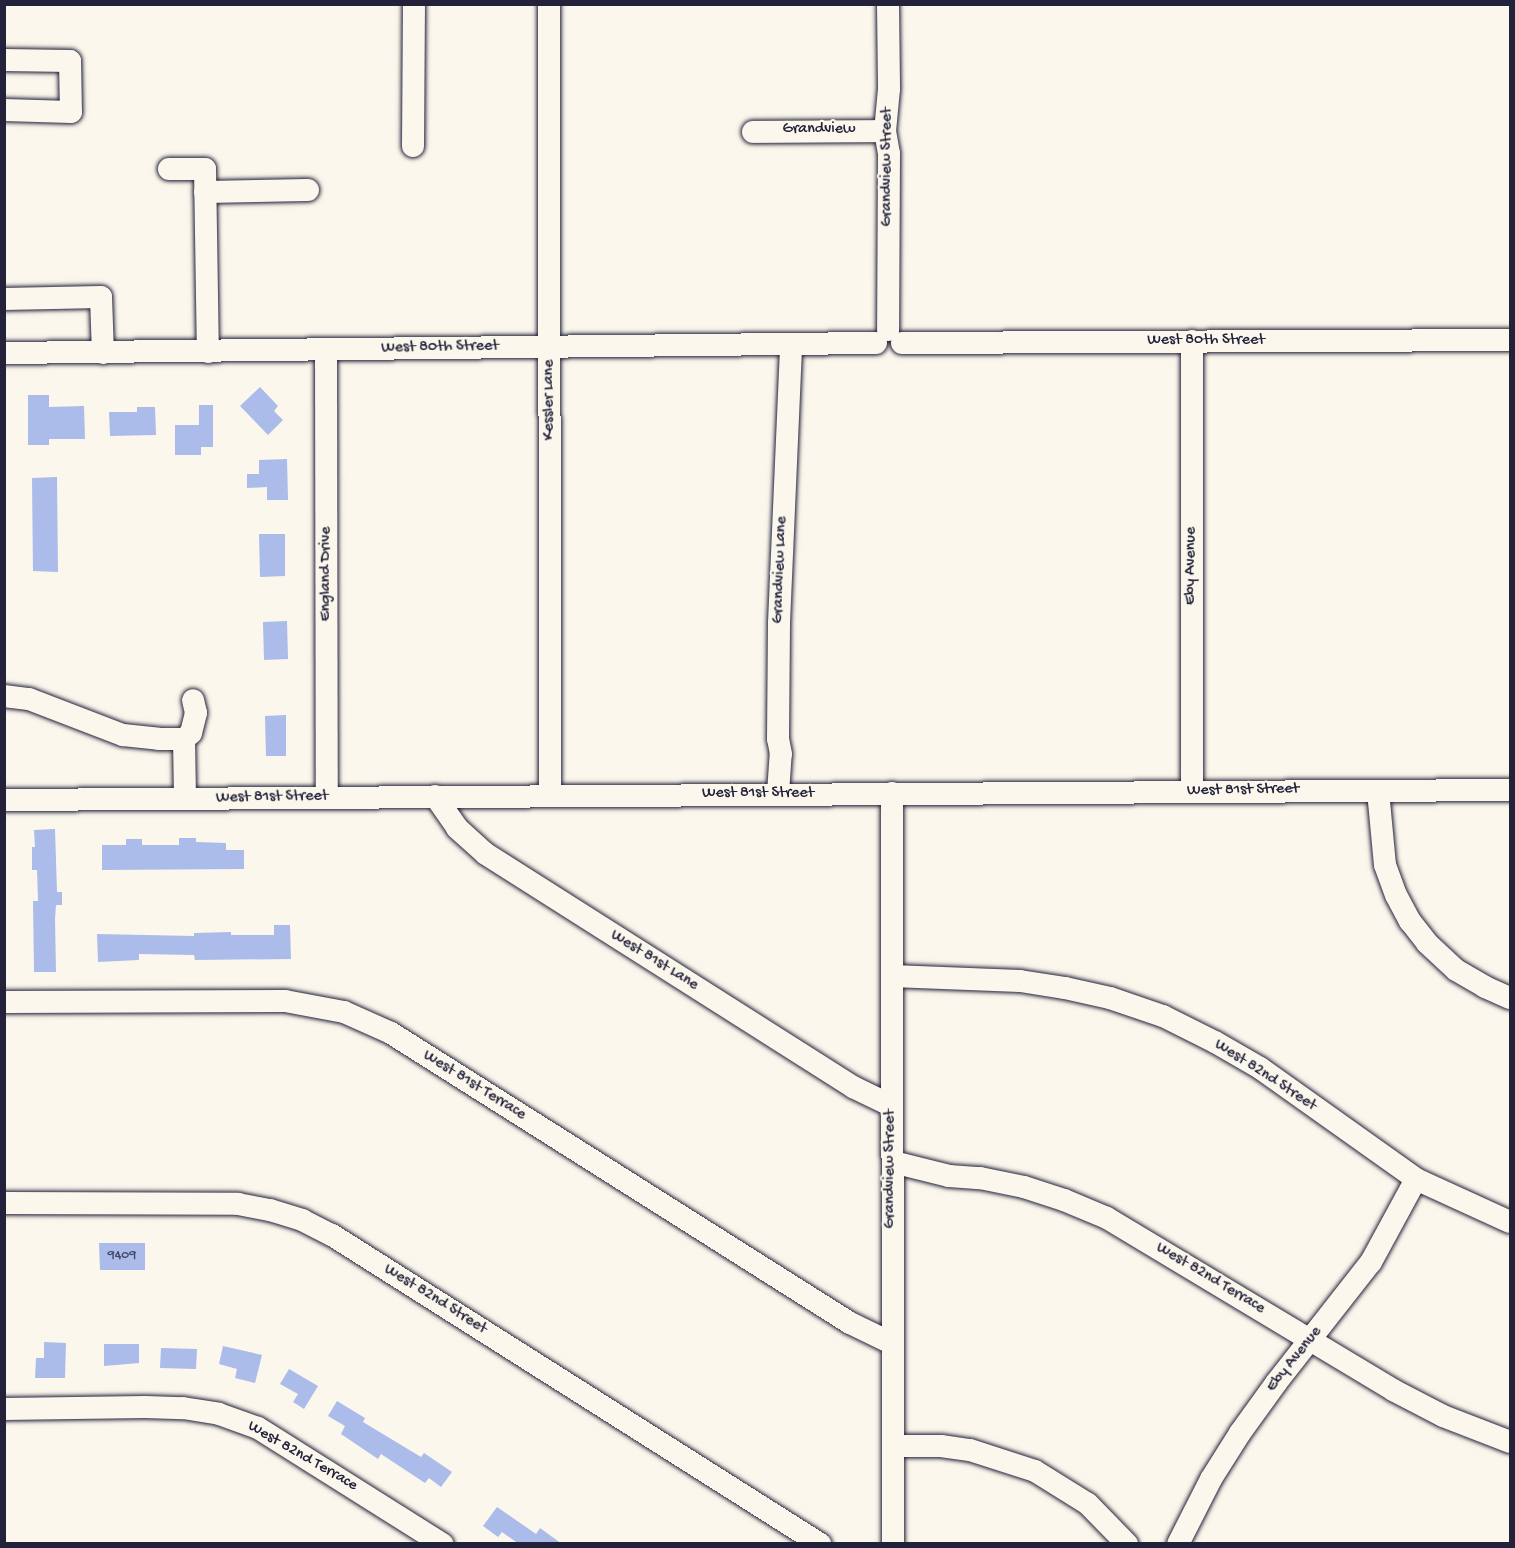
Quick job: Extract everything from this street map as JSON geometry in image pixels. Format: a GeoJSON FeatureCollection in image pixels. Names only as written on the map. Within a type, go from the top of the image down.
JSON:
{"type":"FeatureCollection","features":[{"type":"Feature","properties":{"kind":"street"},"geometry":{"type":"LineString","coordinates":[[413,146],[414,4]]}},
{"type":"Feature","properties":{"kind":"street","name":"Kessler Lane"},"geometry":{"type":"LineString","coordinates":[[549,4],[550,795]]}},
{"type":"Feature","properties":{"kind":"street","name":"Grandview Street"},"geometry":{"type":"LineString","coordinates":[[888,4],[889,89],[885,130],[889,154],[889,339]]}},
{"type":"Feature","properties":{"kind":"street"},"geometry":{"type":"LineString","coordinates":[[4,60],[70,61],[71,112],[4,110]]}},
{"type":"Feature","properties":{"kind":"street","name":"Grandview"},"geometry":{"type":"LineString","coordinates":[[753,132],[885,130]]}},
{"type":"Feature","properties":{"kind":"street"},"geometry":{"type":"LineString","coordinates":[[169,169],[205,169],[208,352]]}},
{"type":"Feature","properties":{"kind":"street"},"geometry":{"type":"LineString","coordinates":[[205,192],[308,190]]}},
{"type":"Feature","properties":{"kind":"street"},"geometry":{"type":"LineString","coordinates":[[4,299],[101,297],[103,353]]}},
{"type":"Feature","properties":{"kind":"street","name":"West 80th Street"},"geometry":{"type":"LineString","coordinates":[[4,353],[550,346],[791,346],[889,339],[1510,340]]}},
{"type":"Feature","properties":{"kind":"street","name":"Eby Avenue"},"geometry":{"type":"LineString","coordinates":[[1192,341],[1192,791]]}},
{"type":"Feature","properties":{"kind":"street","name":"Grandview Lane"},"geometry":{"type":"LineString","coordinates":[[778,793],[781,754],[778,739],[779,623],[791,346]]}},
{"type":"Feature","properties":{"kind":"street","name":"England Drive"},"geometry":{"type":"LineString","coordinates":[[326,350],[327,797]]}},
{"type":"Feature","properties":{"kind":"street"},"geometry":{"type":"LineString","coordinates":[[4,696],[29,699],[123,735],[184,739]]}},
{"type":"Feature","properties":{"kind":"street"},"geometry":{"type":"LineString","coordinates":[[185,799],[184,739],[194,726],[196,713],[193,700]]}},
{"type":"Feature","properties":{"kind":"street","name":"West 81st Street"},"geometry":{"type":"LineString","coordinates":[[4,800],[1510,789]]}},
{"type":"Feature","properties":{"kind":"street"},"geometry":{"type":"LineString","coordinates":[[1378,790],[1385,865],[1396,895],[1410,921],[1427,943],[1456,970],[1510,998]]}},
{"type":"Feature","properties":{"kind":"street","name":"Grandview Street"},"geometry":{"type":"LineString","coordinates":[[892,794],[890,1105],[893,1544]]}},
{"type":"Feature","properties":{"kind":"street","name":"West 81st Lane"},"geometry":{"type":"LineString","coordinates":[[435,796],[457,828],[486,854],[853,1087],[890,1105]]}},
{"type":"Feature","properties":{"kind":"street","name":"West 82nd Street"},"geometry":{"type":"LineString","coordinates":[[892,976],[1020,981],[1110,998],[1163,1016],[1260,1068],[1416,1179],[1510,1222]]}},
{"type":"Feature","properties":{"kind":"street","name":"West 81st Terrace"},"geometry":{"type":"LineString","coordinates":[[4,1002],[285,1001],[312,1004],[344,1012],[391,1033],[850,1323],[891,1343]]}},
{"type":"Feature","properties":{"kind":"street","name":"West 82nd Terrace"},"geometry":{"type":"LineString","coordinates":[[892,1162],[949,1176],[980,1178],[1024,1187],[1064,1200],[1107,1218],[1423,1406],[1510,1442]]}},
{"type":"Feature","properties":{"kind":"street","name":"Eby Avenue"},"geometry":{"type":"LineString","coordinates":[[1179,1544],[1211,1479],[1240,1433],[1371,1262],[1416,1179]]}},
{"type":"Feature","properties":{"kind":"street","name":"West 82nd Street"},"geometry":{"type":"LineString","coordinates":[[4,1203],[238,1204],[270,1210],[302,1220],[332,1235],[820,1544]]}},
{"type":"Feature","properties":{"kind":"street","name":"West 82nd Terrace"},"geometry":{"type":"LineString","coordinates":[[4,1409],[155,1408],[219,1414],[258,1428],[442,1544]]}},
{"type":"Feature","properties":{"kind":"street"},"geometry":{"type":"LineString","coordinates":[[894,1446],[922,1445],[970,1450],[1035,1471],[1088,1504],[1127,1544]]}},
{"type":"Feature","properties":{"kind":"building"},"geometry":{"type":"Polygon","coordinates":[[[260,387],[278,406],[274,411],[283,420],[268,435],[240,406],[260,387]]]}},
{"type":"Feature","properties":{"kind":"building"},"geometry":{"type":"Polygon","coordinates":[[[28,395],[49,395],[49,407],[84,406],[85,439],[49,439],[49,445],[28,445],[28,395]]]}},
{"type":"Feature","properties":{"kind":"building"},"geometry":{"type":"Polygon","coordinates":[[[199,405],[213,405],[213,447],[201,447],[201,455],[175,455],[175,425],[199,425],[199,405]]]}},
{"type":"Feature","properties":{"kind":"building"},"geometry":{"type":"Polygon","coordinates":[[[137,407],[155,407],[156,435],[110,436],[109,412],[137,412],[137,407]]]}},
{"type":"Feature","properties":{"kind":"building"},"geometry":{"type":"Polygon","coordinates":[[[287,459],[288,500],[267,500],[267,487],[247,488],[247,474],[259,474],[259,460],[287,459]]]}},
{"type":"Feature","properties":{"kind":"building"},"geometry":{"type":"Polygon","coordinates":[[[57,477],[58,572],[33,571],[32,478],[57,477]]]}},
{"type":"Feature","properties":{"kind":"building"},"geometry":{"type":"Polygon","coordinates":[[[259,534],[285,534],[285,576],[260,577],[259,534]]]}},
{"type":"Feature","properties":{"kind":"building"},"geometry":{"type":"Polygon","coordinates":[[[287,621],[288,659],[264,660],[263,622],[287,621]]]}},
{"type":"Feature","properties":{"kind":"building"},"geometry":{"type":"Polygon","coordinates":[[[286,715],[286,756],[266,756],[265,716],[286,715]]]}},
{"type":"Feature","properties":{"kind":"building"},"geometry":{"type":"Polygon","coordinates":[[[55,829],[57,892],[62,892],[62,905],[56,905],[56,972],[34,972],[33,901],[38,901],[37,870],[32,870],[32,847],[35,847],[34,830],[55,829]]]}},
{"type":"Feature","properties":{"kind":"building"},"geometry":{"type":"Polygon","coordinates":[[[179,838],[196,838],[196,842],[226,843],[226,850],[244,850],[244,869],[102,870],[102,845],[126,845],[126,839],[142,839],[142,845],[179,845],[179,838]]]}},
{"type":"Feature","properties":{"kind":"building"},"geometry":{"type":"Polygon","coordinates":[[[274,925],[290,925],[291,959],[195,960],[194,955],[139,954],[139,960],[98,962],[97,934],[194,936],[194,933],[231,932],[231,935],[274,935],[274,925]]]}},
{"type":"Feature","properties":{"kind":"building"},"geometry":{"type":"Polygon","coordinates":[[[99,1243],[145,1243],[145,1270],[100,1270],[99,1243]]]}},
{"type":"Feature","properties":{"kind":"building"},"geometry":{"type":"Polygon","coordinates":[[[44,1342],[66,1343],[65,1378],[35,1378],[36,1358],[44,1358],[44,1342]]]}},
{"type":"Feature","properties":{"kind":"building"},"geometry":{"type":"Polygon","coordinates":[[[104,1344],[139,1344],[139,1363],[104,1366],[104,1344]]]}},
{"type":"Feature","properties":{"kind":"building"},"geometry":{"type":"Polygon","coordinates":[[[223,1346],[262,1355],[255,1383],[235,1378],[237,1369],[219,1364],[223,1346]]]}},
{"type":"Feature","properties":{"kind":"building"},"geometry":{"type":"Polygon","coordinates":[[[161,1348],[197,1349],[196,1369],[160,1368],[161,1348]]]}},
{"type":"Feature","properties":{"kind":"building"},"geometry":{"type":"Polygon","coordinates":[[[289,1369],[318,1386],[304,1409],[293,1402],[298,1394],[280,1384],[289,1369]]]}},
{"type":"Feature","properties":{"kind":"building"},"geometry":{"type":"Polygon","coordinates":[[[337,1401],[365,1418],[363,1422],[421,1457],[424,1453],[452,1472],[441,1487],[429,1478],[425,1483],[381,1454],[378,1459],[341,1434],[345,1426],[328,1416],[337,1401]]]}},
{"type":"Feature","properties":{"kind":"building"},"geometry":{"type":"Polygon","coordinates":[[[497,1507],[536,1534],[540,1528],[562,1544],[519,1544],[502,1532],[498,1537],[483,1526],[497,1507]]]}}]}
